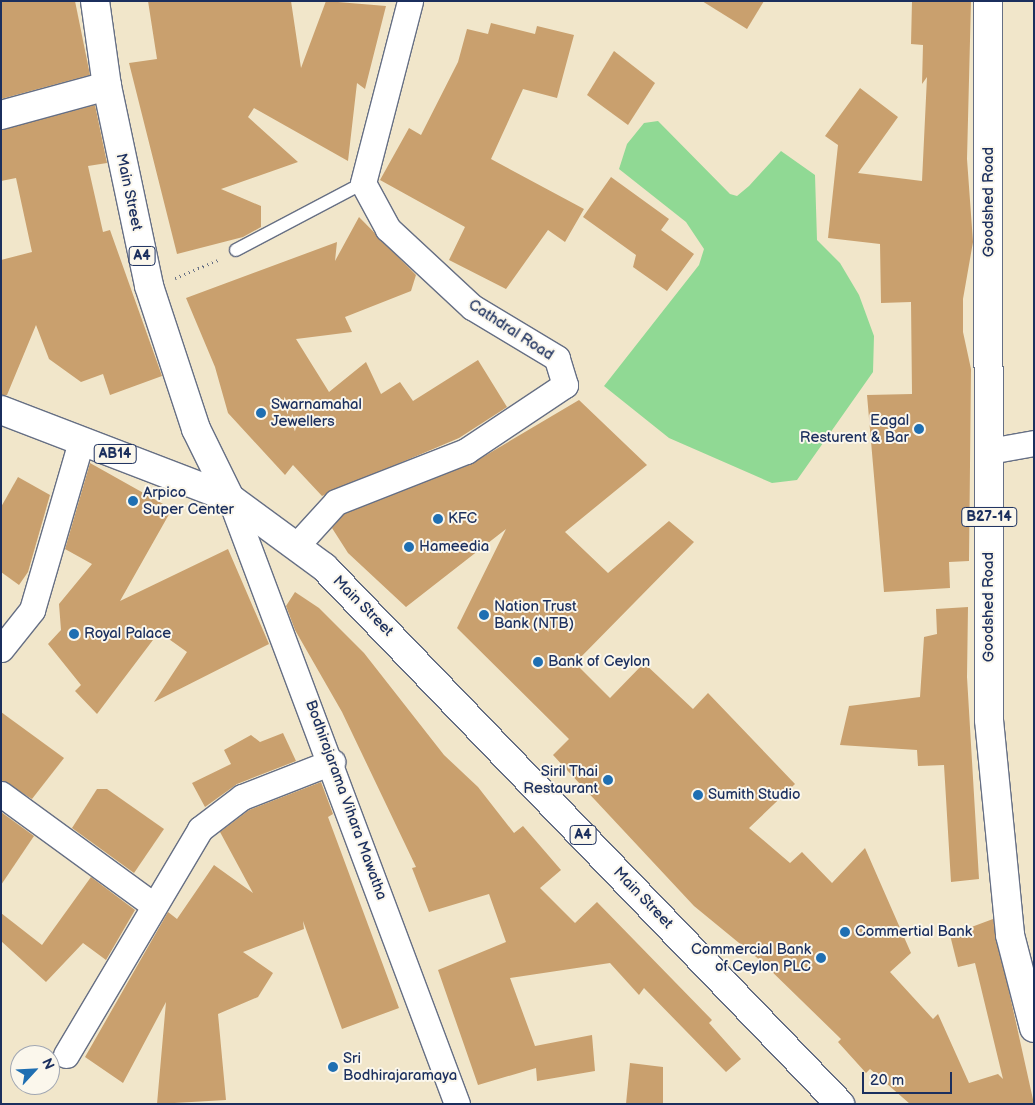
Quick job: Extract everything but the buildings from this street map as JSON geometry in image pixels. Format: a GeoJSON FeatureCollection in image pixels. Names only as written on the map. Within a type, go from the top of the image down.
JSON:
{"type":"FeatureCollection","features":[{"type":"Feature","properties":{"kind":"main road","name":"Main Street"},"geometry":{"type":"LineString","coordinates":[[95,1],[107,86],[149,286],[196,429],[230,498],[296,546],[370,613],[840,1104]]}},
{"type":"Feature","properties":{"kind":"main road","name":"Goodshed Road"},"geometry":{"type":"LineString","coordinates":[[988,1],[989,720],[1010,934],[1034,1028]]}},
{"type":"Feature","properties":{"kind":"main road"},"geometry":{"type":"LineString","coordinates":[[1,116],[107,86]]}},
{"type":"Feature","properties":{"kind":"main road","name":"AB14"},"geometry":{"type":"LineString","coordinates":[[1,410],[230,498]]}},
{"type":"Feature","properties":{"kind":"street"},"geometry":{"type":"LineString","coordinates":[[363,183],[410,1]]}},
{"type":"Feature","properties":{"kind":"street","name":"Cathdral Road"},"geometry":{"type":"LineString","coordinates":[[296,546],[336,502],[466,451],[565,385],[557,358],[472,307],[388,229],[363,183]]}},
{"type":"Feature","properties":{"kind":"street"},"geometry":{"type":"LineString","coordinates":[[1,649],[32,610],[81,441]]}},
{"type":"Feature","properties":{"kind":"street"},"geometry":{"type":"LineString","coordinates":[[989,451],[1034,443]]}},
{"type":"Feature","properties":{"kind":"street","name":"Bodhirajarama Vihara Mawatha"},"geometry":{"type":"LineString","coordinates":[[230,498],[332,762],[458,1104]]}},
{"type":"Feature","properties":{"kind":"street"},"geometry":{"type":"LineString","coordinates":[[66,1054],[200,829],[242,797],[332,762]]}},
{"type":"Feature","properties":{"kind":"street"},"geometry":{"type":"LineString","coordinates":[[1,794],[153,905]]}},
{"type":"Feature","properties":{"kind":"lane"},"geometry":{"type":"LineString","coordinates":[[236,250],[363,183]]}},
{"type":"Feature","properties":{"kind":"path"},"geometry":{"type":"LineString","coordinates":[[149,286],[199,271],[236,250]]}},
{"type":"Feature","properties":{"kind":"green space"},"geometry":{"type":"Polygon","coordinates":[[[658,121],[730,194],[737,196],[749,186],[781,151],[815,175],[817,240],[840,263],[859,295],[874,336],[873,372],[797,480],[772,483],[669,438],[604,386],[699,265],[704,249],[686,222],[619,169],[627,144],[644,123],[658,121]]]}},
{"type":"Feature","properties":{"kind":"place","name":"Swarnamahal Jewellers"},"geometry":{"type":"Point","coordinates":[261,413]}},
{"type":"Feature","properties":{"kind":"place","name":"Eagal Resturent & Bar"},"geometry":{"type":"Point","coordinates":[919,429]}},
{"type":"Feature","properties":{"kind":"place","name":"Arpico Super Center"},"geometry":{"type":"Point","coordinates":[133,501]}},
{"type":"Feature","properties":{"kind":"place","name":"KFC"},"geometry":{"type":"Point","coordinates":[438,519]}},
{"type":"Feature","properties":{"kind":"place","name":"Hameedia"},"geometry":{"type":"Point","coordinates":[409,547]}},
{"type":"Feature","properties":{"kind":"place","name":"Nation Trust Bank (NTB)"},"geometry":{"type":"Point","coordinates":[484,615]}},
{"type":"Feature","properties":{"kind":"place","name":"Royal Palace"},"geometry":{"type":"Point","coordinates":[74,634]}},
{"type":"Feature","properties":{"kind":"place","name":"Bank of Ceylon"},"geometry":{"type":"Point","coordinates":[538,662]}},
{"type":"Feature","properties":{"kind":"place","name":"Siril Thai Restaurant"},"geometry":{"type":"Point","coordinates":[608,780]}},
{"type":"Feature","properties":{"kind":"place","name":"Sumith Studio"},"geometry":{"type":"Point","coordinates":[698,795]}},
{"type":"Feature","properties":{"kind":"place","name":"Commertial Bank"},"geometry":{"type":"Point","coordinates":[845,932]}},
{"type":"Feature","properties":{"kind":"place","name":"Commercial Bank of Ceylon PLC"},"geometry":{"type":"Point","coordinates":[821,958]}},
{"type":"Feature","properties":{"kind":"place","name":"Sri Bodhirajaramaya"},"geometry":{"type":"Point","coordinates":[333,1067]}}]}
